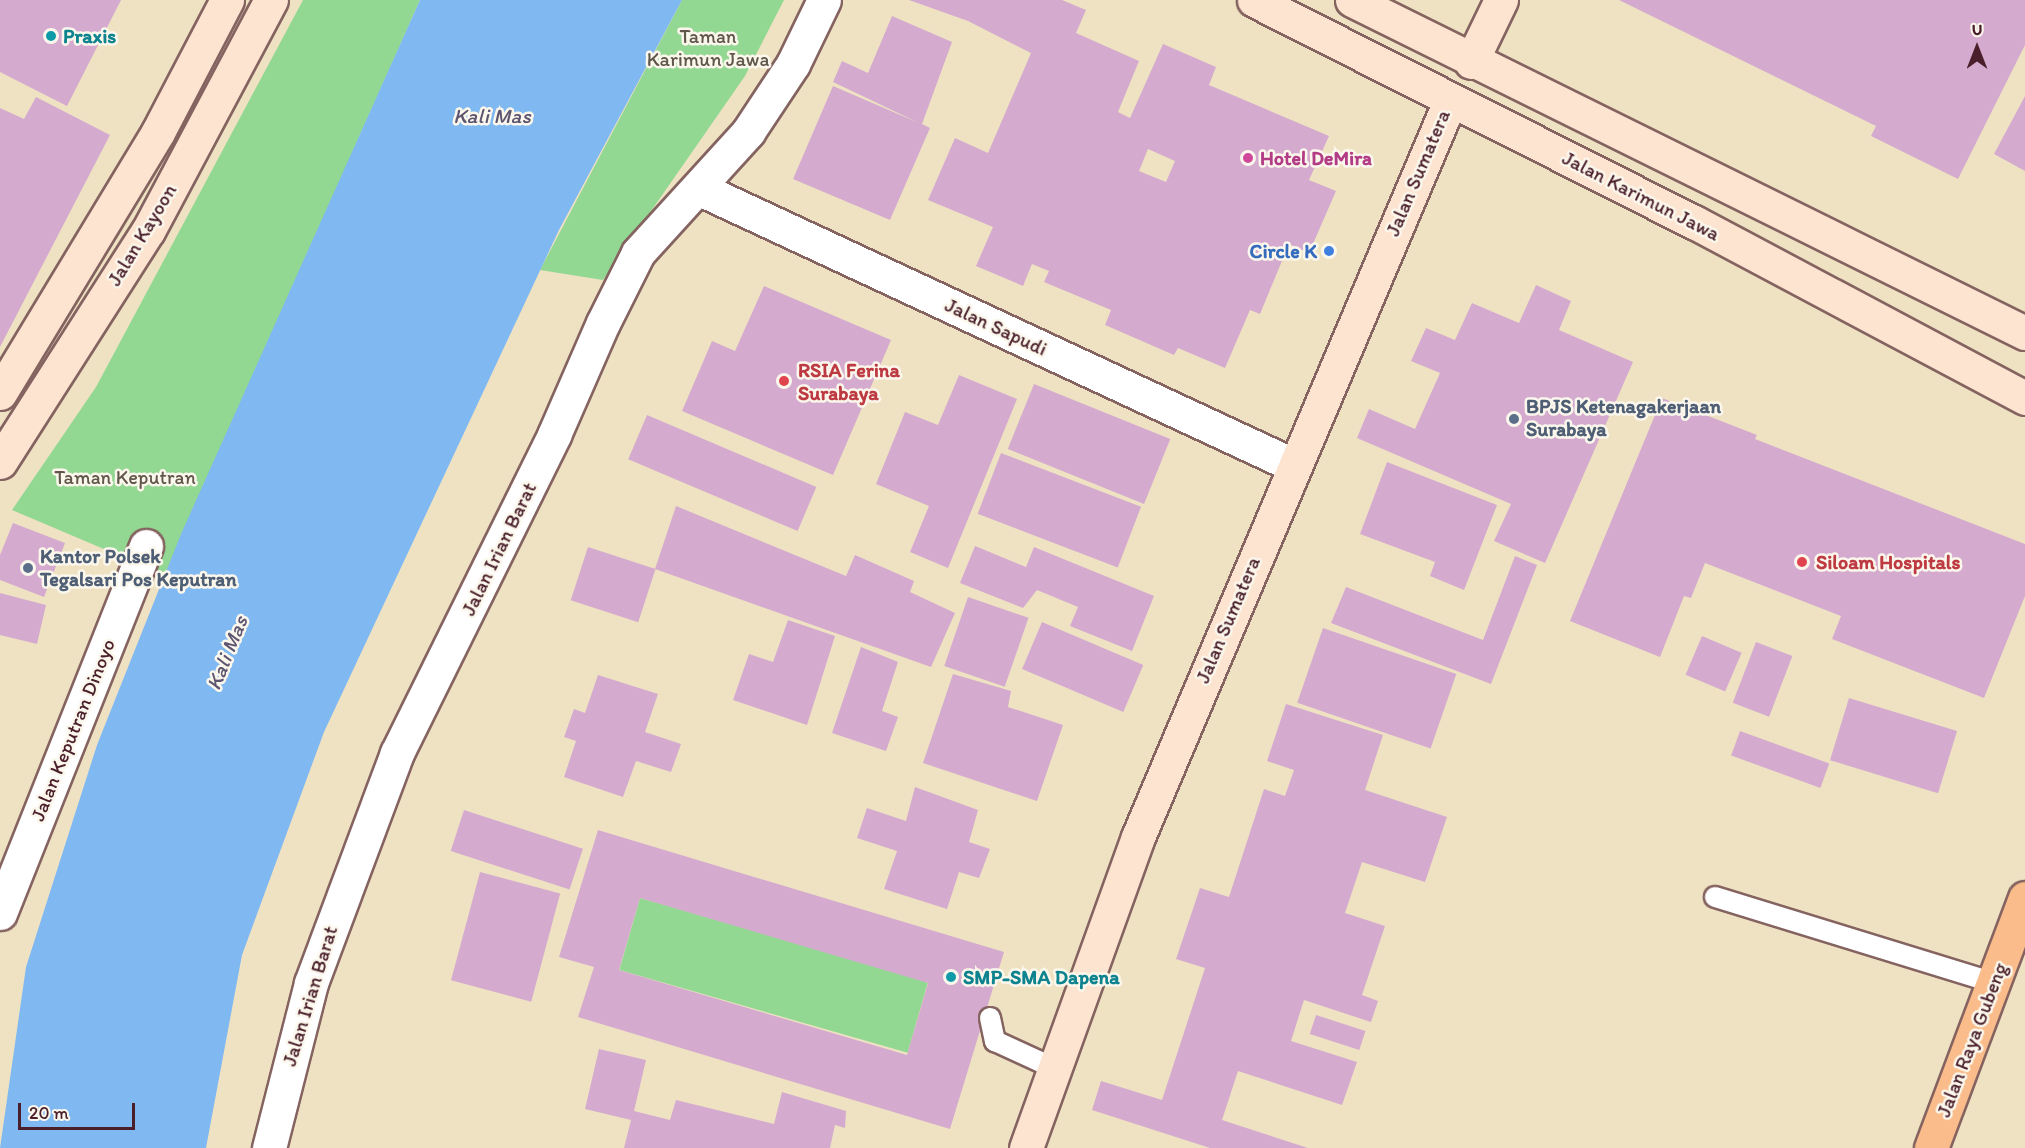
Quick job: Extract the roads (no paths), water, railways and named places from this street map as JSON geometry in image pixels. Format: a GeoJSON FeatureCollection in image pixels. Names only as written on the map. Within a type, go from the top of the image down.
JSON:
{"type":"FeatureCollection","features":[{"type":"Feature","properties":{"kind":"highway","name":"Jalan Raya Gubeng"},"geometry":{"type":"LineString","coordinates":[[1931,1148],[2025,898]]}},
{"type":"Feature","properties":{"kind":"street","name":"Jalan Kayoon"},"geometry":{"type":"LineString","coordinates":[[0,393],[158,132],[227,0]]}},
{"type":"Feature","properties":{"kind":"street","name":"Jalan Kayoon"},"geometry":{"type":"LineString","coordinates":[[0,462],[148,231],[271,0]]}},
{"type":"Feature","properties":{"kind":"street","name":"Jalan Irian Barat"},"geometry":{"type":"LineString","coordinates":[[269,1148],[311,983],[397,753],[466,617],[638,253],[700,189],[748,132],[793,64],[824,0]]}},
{"type":"Feature","properties":{"kind":"street","name":"Jalan Karimun Jawa"},"geometry":{"type":"LineString","coordinates":[[1254,0],[1899,328],[2025,398]]}},
{"type":"Feature","properties":{"kind":"street"},"geometry":{"type":"LineString","coordinates":[[1352,0],[1471,62],[2025,333]]}},
{"type":"Feature","properties":{"kind":"street"},"geometry":{"type":"LineString","coordinates":[[1471,62],[1501,0]]}},
{"type":"Feature","properties":{"kind":"street","name":"Jalan Sumatera"},"geometry":{"type":"LineString","coordinates":[[1026,1148],[1138,837],[1293,465],[1450,101]]}},
{"type":"Feature","properties":{"kind":"street","name":"Jalan Sapudi"},"geometry":{"type":"LineString","coordinates":[[700,189],[1293,465]]}},
{"type":"Feature","properties":{"kind":"street"},"geometry":{"type":"LineString","coordinates":[[1899,328],[1920,282]]}},
{"type":"Feature","properties":{"kind":"street","name":"Jalan Keputran Dinoyo"},"geometry":{"type":"LineString","coordinates":[[0,913],[146,546]]}},
{"type":"Feature","properties":{"kind":"lane"},"geometry":{"type":"LineString","coordinates":[[1715,897],[1994,982]]}},
{"type":"Feature","properties":{"kind":"lane"},"geometry":{"type":"LineString","coordinates":[[990,1018],[995,1041],[1056,1069]]}},
{"type":"Feature","properties":{"kind":"water","name":"Kali Mas"},"geometry":{"type":"Polygon","coordinates":[[[420,0],[682,0],[559,230],[324,732],[242,955],[206,1148],[0,1148],[26,967],[97,745],[181,534],[420,0]]]}},
{"type":"Feature","properties":{"kind":"place","name":"Praxis"},"geometry":{"type":"Point","coordinates":[51,36]}},
{"type":"Feature","properties":{"kind":"place","name":"Hotel DeMira"},"geometry":{"type":"Point","coordinates":[1248,158]}},
{"type":"Feature","properties":{"kind":"place","name":"Circle K"},"geometry":{"type":"Point","coordinates":[1329,251]}},
{"type":"Feature","properties":{"kind":"place","name":"RSIA Ferina Surabaya"},"geometry":{"type":"Point","coordinates":[784,381]}},
{"type":"Feature","properties":{"kind":"place","name":"BPJS Ketenagakerjaan Surabaya"},"geometry":{"type":"Point","coordinates":[1514,419]}},
{"type":"Feature","properties":{"kind":"place","name":"Siloam Hospitals"},"geometry":{"type":"Point","coordinates":[1802,562]}},
{"type":"Feature","properties":{"kind":"place","name":"Kantor Polsek Tegalsari Pos Keputran"},"geometry":{"type":"Point","coordinates":[28,568]}},
{"type":"Feature","properties":{"kind":"place","name":"SMP-SMA Dapena"},"geometry":{"type":"Point","coordinates":[951,977]}},
{"type":"Feature","properties":{"kind":"park label","name":"Taman Karimun Jawa"},"geometry":{"type":"Point","coordinates":[708,48]}},
{"type":"Feature","properties":{"kind":"park label","name":"Taman Keputran"},"geometry":{"type":"Point","coordinates":[125,477]}}]}
